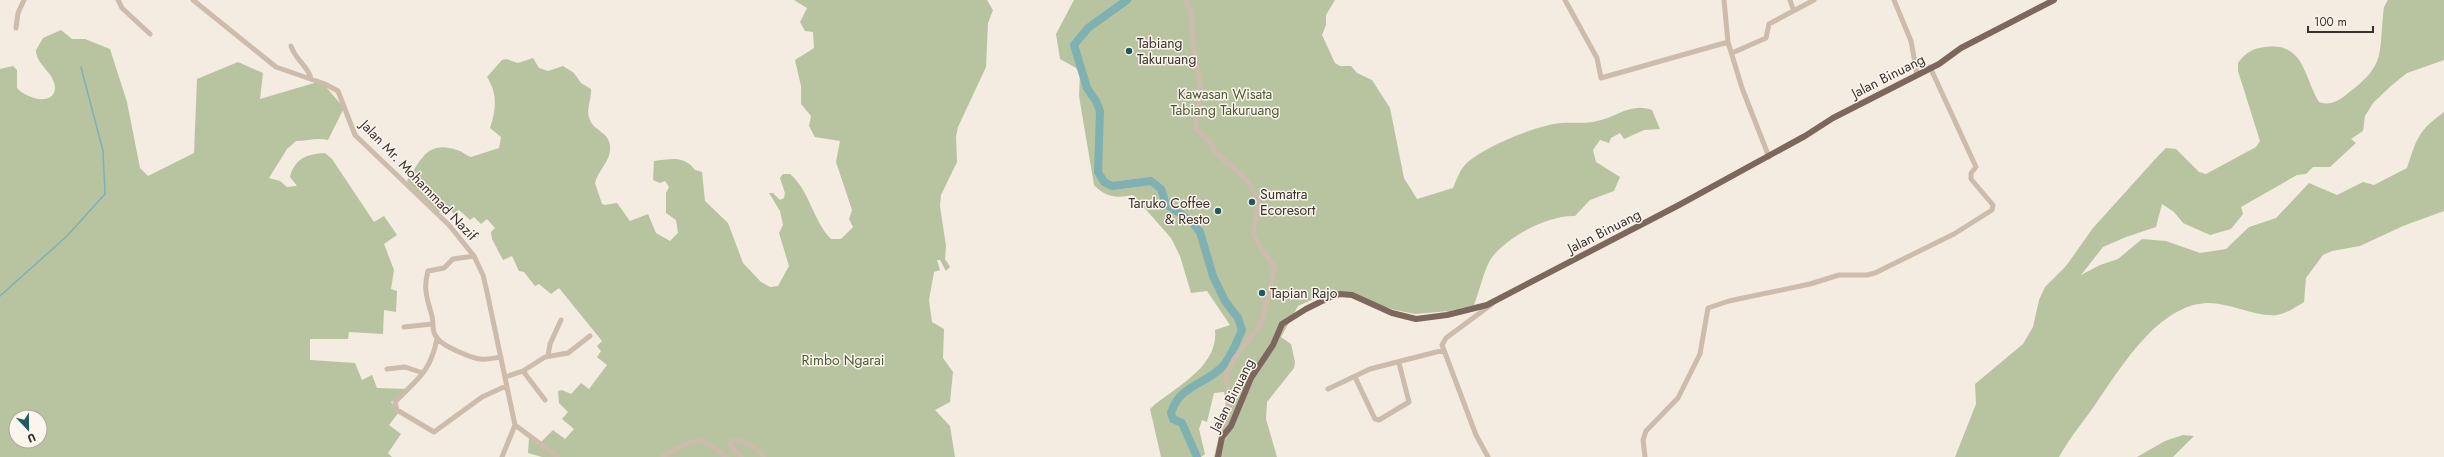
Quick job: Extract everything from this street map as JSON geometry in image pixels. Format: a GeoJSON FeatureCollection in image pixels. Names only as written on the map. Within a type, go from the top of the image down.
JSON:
{"type":"FeatureCollection","features":[{"type":"Feature","properties":{"kind":"main road","name":"Jalan Binuang"},"geometry":{"type":"LineString","coordinates":[[1218,457],[1222,437],[1232,426],[1251,378],[1273,345],[1282,324],[1330,297],[1352,295],[1392,313],[1416,319],[1447,315],[1498,300],[1769,157],[1833,118],[1930,67],[1992,31],[2054,0]]}},
{"type":"Feature","properties":{"kind":"street"},"geometry":{"type":"LineString","coordinates":[[16,28],[18,13],[24,0]]}},
{"type":"Feature","properties":{"kind":"street"},"geometry":{"type":"LineString","coordinates":[[118,0],[122,8],[150,34]]}},
{"type":"Feature","properties":{"kind":"street","name":"Jalan Mr. Mohammad Nazif"},"geometry":{"type":"LineString","coordinates":[[193,0],[276,67],[338,91],[355,135],[391,167],[449,225],[474,256],[483,275],[515,424]]}},
{"type":"Feature","properties":{"kind":"street"},"geometry":{"type":"LineString","coordinates":[[1186,0],[1191,13],[1194,52],[1201,90],[1196,119],[1196,129],[1209,141],[1216,153],[1245,178],[1255,193],[1258,205],[1253,234],[1274,267],[1262,322],[1234,358],[1226,375],[1229,397],[1222,437]]}},
{"type":"Feature","properties":{"kind":"street"},"geometry":{"type":"LineString","coordinates":[[1565,0],[1597,58],[1601,78],[1728,42]]}},
{"type":"Feature","properties":{"kind":"street"},"geometry":{"type":"LineString","coordinates":[[1724,0],[1728,42],[1742,88],[1769,157]]}},
{"type":"Feature","properties":{"kind":"street"},"geometry":{"type":"LineString","coordinates":[[1790,0],[1793,10]]}},
{"type":"Feature","properties":{"kind":"street"},"geometry":{"type":"LineString","coordinates":[[1732,52],[1766,38],[1769,24],[1814,0]]}},
{"type":"Feature","properties":{"kind":"street"},"geometry":{"type":"LineString","coordinates":[[1894,0],[1911,42],[1917,74]]}},
{"type":"Feature","properties":{"kind":"street"},"geometry":{"type":"LineString","coordinates":[[291,46],[296,59],[309,71],[310,79]]}},
{"type":"Feature","properties":{"kind":"street"},"geometry":{"type":"LineString","coordinates":[[1645,457],[1643,440],[1646,431],[1678,398],[1700,354],[1708,308],[1730,301],[1810,284],[1839,275],[1867,275],[1954,234],[1992,210],[1993,205],[1971,179],[1971,173],[1976,167],[1930,67]]}},
{"type":"Feature","properties":{"kind":"street"},"geometry":{"type":"LineString","coordinates":[[474,256],[453,259],[444,268],[428,271],[425,294],[437,339],[433,358],[423,373],[395,404],[397,410],[434,432],[482,397],[506,386]]}},
{"type":"Feature","properties":{"kind":"street"},"geometry":{"type":"LineString","coordinates":[[1488,457],[1476,435],[1442,345],[1446,338],[1498,300]]}},
{"type":"Feature","properties":{"kind":"street"},"geometry":{"type":"LineString","coordinates":[[548,356],[550,344],[562,320]]}},
{"type":"Feature","properties":{"kind":"street"},"geometry":{"type":"LineString","coordinates":[[404,327],[432,324]]}},
{"type":"Feature","properties":{"kind":"street"},"geometry":{"type":"LineString","coordinates":[[505,377],[523,371],[548,356],[568,353],[590,336]]}},
{"type":"Feature","properties":{"kind":"street"},"geometry":{"type":"LineString","coordinates":[[437,339],[444,344],[475,358],[501,357]]}},
{"type":"Feature","properties":{"kind":"street"},"geometry":{"type":"LineString","coordinates":[[1328,389],[1370,369],[1399,363],[1444,350]]}},
{"type":"Feature","properties":{"kind":"street"},"geometry":{"type":"LineString","coordinates":[[1355,376],[1371,413],[1375,419],[1379,420],[1410,402],[1399,363]]}},
{"type":"Feature","properties":{"kind":"street"},"geometry":{"type":"LineString","coordinates":[[387,369],[405,367],[423,373]]}},
{"type":"Feature","properties":{"kind":"street"},"geometry":{"type":"LineString","coordinates":[[523,371],[545,400]]}},
{"type":"Feature","properties":{"kind":"street"},"geometry":{"type":"LineString","coordinates":[[502,457],[515,424],[558,457]]}},
{"type":"Feature","properties":{"kind":"street"},"geometry":{"type":"LineString","coordinates":[[662,457],[688,443],[702,440],[727,457]]}},
{"type":"Feature","properties":{"kind":"street"},"geometry":{"type":"LineString","coordinates":[[742,457],[730,445],[731,441],[741,442],[758,449],[764,457]]}},
{"type":"Feature","properties":{"kind":"green space","name":"Rimbo Ngarai"},"geometry":{"type":"Polygon","coordinates":[[[794,0],[987,0],[993,10],[988,23],[986,67],[958,127],[956,137],[957,162],[941,195],[940,206],[946,246],[945,259],[950,267],[946,271],[940,260],[937,260],[940,270],[934,272],[929,300],[932,322],[944,329],[943,358],[953,372],[950,402],[935,410],[950,426],[955,457],[542,457],[528,453],[529,438],[541,442],[553,430],[565,439],[574,429],[562,419],[568,412],[559,403],[558,391],[562,390],[571,394],[581,383],[589,389],[607,365],[597,357],[601,351],[597,346],[602,341],[559,288],[551,294],[539,284],[535,286],[524,272],[519,271],[512,256],[503,260],[492,239],[491,232],[495,228],[487,219],[481,224],[474,217],[470,220],[459,210],[454,214],[446,206],[437,214],[407,181],[421,159],[432,150],[447,148],[459,151],[471,157],[499,148],[501,137],[490,128],[494,115],[495,102],[491,83],[487,77],[502,60],[506,59],[518,63],[533,58],[539,68],[548,71],[563,66],[574,73],[581,83],[591,89],[588,108],[590,120],[592,124],[609,141],[609,156],[595,183],[602,204],[617,203],[630,221],[648,214],[656,233],[670,241],[678,233],[676,220],[666,213],[666,193],[669,187],[665,181],[660,183],[653,180],[654,161],[676,159],[686,162],[695,170],[702,172],[705,201],[728,223],[743,263],[761,282],[770,287],[778,286],[789,266],[779,233],[783,225],[780,211],[769,193],[773,193],[780,200],[784,198],[785,193],[780,178],[783,174],[790,174],[797,181],[807,197],[820,224],[831,239],[841,239],[853,227],[849,219],[852,210],[836,162],[840,141],[815,137],[809,126],[811,116],[801,104],[801,86],[795,60],[814,48],[813,32],[805,31],[800,22],[807,8],[794,0]]]}},
{"type":"Feature","properties":{"kind":"green space","name":"Kawasan Wisata Tabiang Takuruang"},"geometry":{"type":"Polygon","coordinates":[[[1074,0],[1335,0],[1326,15],[1326,25],[1322,35],[1335,63],[1340,66],[1351,66],[1357,73],[1372,80],[1390,108],[1404,178],[1417,199],[1453,188],[1462,168],[1472,159],[1495,145],[1538,128],[1561,123],[1597,121],[1631,109],[1644,108],[1652,110],[1660,129],[1644,130],[1624,139],[1620,133],[1611,138],[1609,143],[1600,140],[1593,150],[1596,162],[1620,177],[1614,191],[1590,200],[1575,216],[1554,219],[1542,223],[1520,234],[1500,248],[1490,260],[1474,305],[1449,311],[1415,314],[1395,310],[1355,297],[1325,294],[1298,306],[1281,337],[1291,344],[1295,362],[1294,368],[1267,402],[1266,419],[1277,457],[1214,457],[1227,404],[1224,392],[1214,393],[1207,422],[1202,420],[1199,429],[1205,454],[1201,457],[1161,457],[1150,409],[1193,376],[1210,355],[1214,343],[1215,330],[1230,325],[1207,291],[1191,293],[1180,256],[1171,238],[1133,195],[1117,197],[1107,195],[1094,185],[1079,96],[1080,74],[1076,68],[1060,59],[1056,34],[1074,0]]]}},
{"type":"Feature","properties":{"kind":"green space"},"geometry":{"type":"Polygon","coordinates":[[[2388,0],[2444,0],[2444,60],[2407,73],[2392,85],[2373,103],[2365,116],[2363,131],[2351,139],[2356,143],[2330,167],[2313,167],[2306,174],[2297,175],[2241,207],[2243,214],[2231,229],[2210,235],[2183,223],[2174,212],[2162,204],[2156,227],[2126,237],[2103,247],[2081,275],[2100,265],[2118,259],[2142,239],[2166,241],[2200,253],[2226,249],[2249,227],[2276,218],[2309,183],[2337,195],[2363,182],[2374,185],[2407,168],[2416,142],[2424,130],[2444,112],[2444,211],[2403,226],[2360,246],[2332,251],[2323,255],[2306,278],[2304,302],[2284,313],[2277,315],[2260,314],[2225,305],[2208,303],[2190,306],[2174,314],[2158,325],[2130,355],[2072,436],[2059,457],[1955,457],[1976,404],[1975,384],[2023,344],[2033,327],[2039,300],[2045,287],[2066,266],[2093,228],[2158,156],[2166,148],[2176,149],[2199,172],[2206,174],[2256,147],[2260,141],[2238,71],[2238,63],[2244,56],[2253,50],[2266,47],[2279,47],[2288,50],[2296,56],[2301,63],[2319,102],[2330,103],[2337,101],[2360,84],[2375,65],[2379,56],[2384,7],[2388,0]]]}},
{"type":"Feature","properties":{"kind":"green space"},"geometry":{"type":"Polygon","coordinates":[[[61,30],[72,39],[85,39],[110,49],[127,102],[140,168],[148,176],[194,153],[197,79],[238,62],[263,73],[260,99],[321,81],[344,108],[328,140],[316,139],[296,141],[287,149],[269,178],[280,181],[287,187],[297,186],[290,177],[295,165],[307,156],[325,153],[332,159],[374,222],[384,216],[397,235],[384,244],[394,270],[391,289],[397,291],[396,312],[384,310],[383,334],[349,332],[348,339],[310,339],[310,360],[355,363],[362,380],[372,375],[377,388],[408,389],[391,402],[399,412],[389,425],[401,434],[388,453],[392,457],[0,457],[0,69],[13,66],[17,70],[17,88],[26,95],[39,99],[50,97],[55,88],[54,83],[49,73],[39,60],[36,50],[43,38],[61,30]]]}},
{"type":"Feature","properties":{"kind":"green space"},"geometry":{"type":"Polygon","coordinates":[[[2183,435],[2194,436],[2173,457],[2137,457],[2165,441],[2183,435]]]}},
{"type":"Feature","properties":{"kind":"waterway"},"geometry":{"type":"LineString","coordinates":[[1127,0],[1088,28],[1074,45],[1087,88],[1096,101],[1100,111],[1098,172],[1104,182],[1112,186],[1151,181],[1161,189],[1166,204],[1191,221],[1200,232],[1213,276],[1225,301],[1238,318],[1242,330],[1225,364],[1214,374],[1186,391],[1175,404],[1171,413],[1173,419],[1182,423],[1197,457]]}},
{"type":"Feature","properties":{"kind":"waterway"},"geometry":{"type":"LineString","coordinates":[[0,296],[67,236],[105,194],[103,151],[81,67]]}},
{"type":"Feature","properties":{"kind":"place","name":"Tabiang Takuruang"},"geometry":{"type":"Point","coordinates":[1129,51]}},
{"type":"Feature","properties":{"kind":"place","name":"Sumatra Ecoresort"},"geometry":{"type":"Point","coordinates":[1252,202]}},
{"type":"Feature","properties":{"kind":"place","name":"Taruko Coffee & Resto"},"geometry":{"type":"Point","coordinates":[1218,211]}},
{"type":"Feature","properties":{"kind":"place","name":"Tapian Rajo"},"geometry":{"type":"Point","coordinates":[1262,293]}}]}
